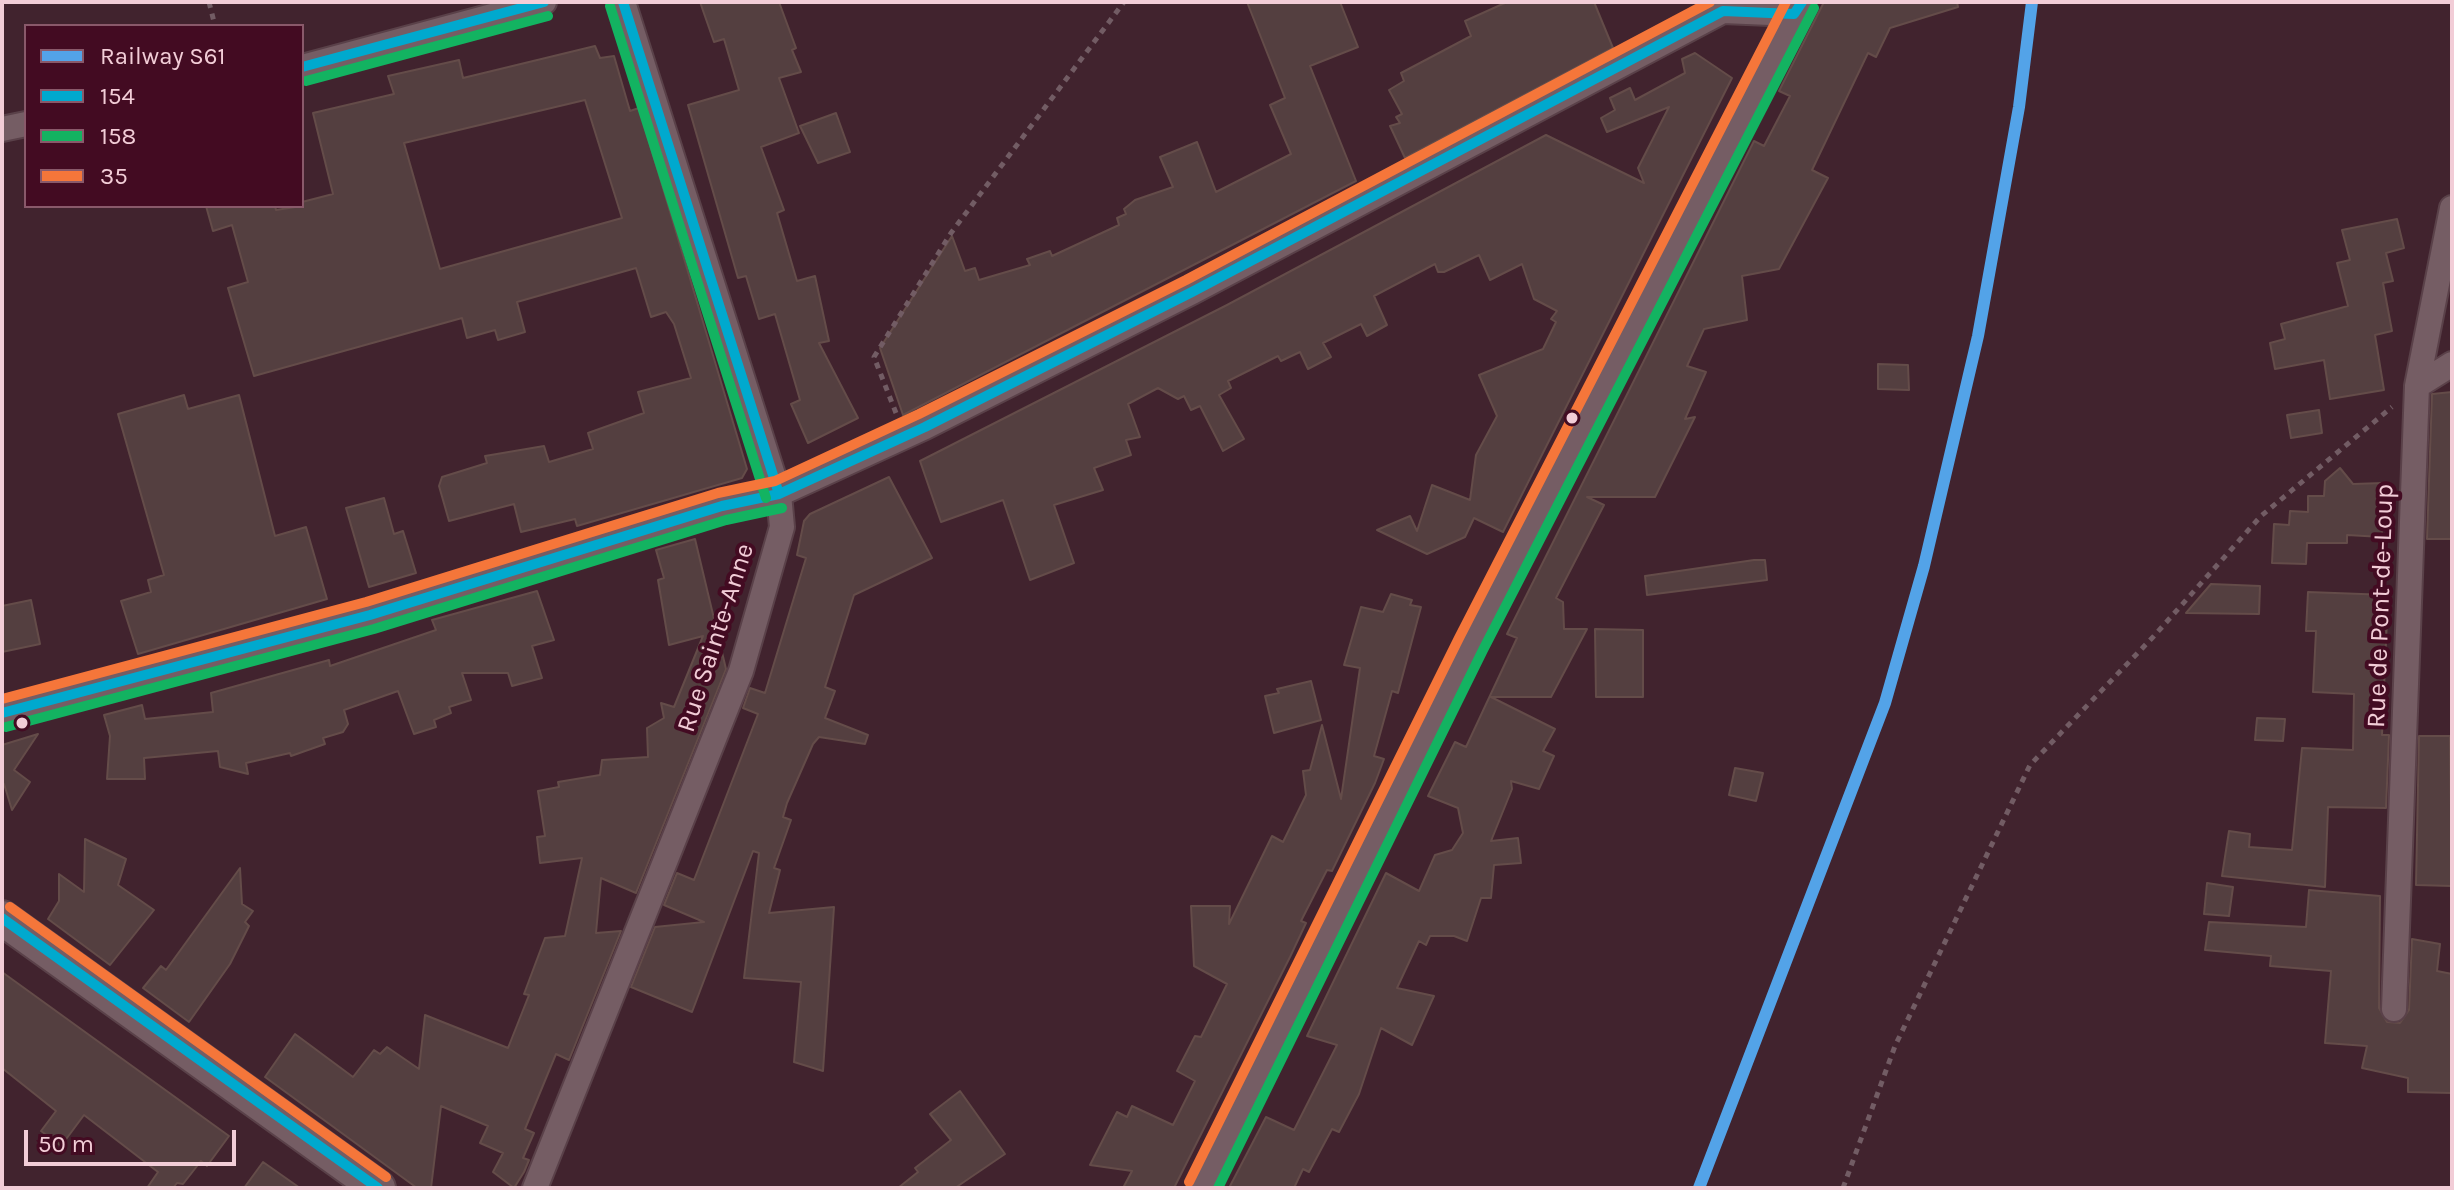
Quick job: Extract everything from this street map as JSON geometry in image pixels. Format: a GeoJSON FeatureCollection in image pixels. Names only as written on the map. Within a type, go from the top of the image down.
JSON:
{"type":"FeatureCollection","features":[{"type":"Feature","properties":{"kind":"main road"},"geometry":{"type":"LineString","coordinates":[[2,918],[378,1188]]}},
{"type":"Feature","properties":{"kind":"street"},"geometry":{"type":"LineString","coordinates":[[304,66],[544,2]]}},
{"type":"Feature","properties":{"kind":"street","name":"Rue Sainte-Anne"},"geometry":{"type":"LineString","coordinates":[[535,1188],[741,671],[782,527],[779,494],[623,2]]}},
{"type":"Feature","properties":{"kind":"street"},"geometry":{"type":"LineString","coordinates":[[2,713],[370,615],[722,506],[779,494],[905,436],[1192,292],[1723,11],[1798,8],[1471,644],[1202,1188]]}},
{"type":"Feature","properties":{"kind":"street"},"geometry":{"type":"LineString","coordinates":[[2,129],[24,124]]}},
{"type":"Feature","properties":{"kind":"street","name":"Rue de Pont-de-Loup"},"geometry":{"type":"LineString","coordinates":[[2394,1009],[2417,386],[2452,208]]}},
{"type":"Feature","properties":{"kind":"street"},"geometry":{"type":"LineString","coordinates":[[2417,386],[2452,364]]}},
{"type":"Feature","properties":{"kind":"path"},"geometry":{"type":"LineString","coordinates":[[209,2],[214,24]]}},
{"type":"Feature","properties":{"kind":"path"},"geometry":{"type":"LineString","coordinates":[[905,436],[874,357],[951,233],[1124,2]]}},
{"type":"Feature","properties":{"kind":"path"},"geometry":{"type":"LineString","coordinates":[[1843,1188],[1895,1046],[2030,765],[2154,636],[2261,516],[2417,386]]}},
{"type":"Feature","properties":{"kind":"building"},"geometry":{"type":"Polygon","coordinates":[[[700,2],[779,2],[796,48],[792,50],[801,72],[779,78],[799,133],[761,147],[784,210],[777,213],[797,281],[815,276],[829,341],[819,343],[858,418],[808,443],[791,404],[800,400],[775,314],[759,319],[746,276],[738,278],[688,105],[739,90],[724,39],[714,42],[700,2]]]}},
{"type":"Feature","properties":{"kind":"building"},"geometry":{"type":"Polygon","coordinates":[[[1247,2],[1340,2],[1358,47],[1310,66],[1356,181],[903,415],[880,348],[952,236],[965,271],[975,268],[979,280],[1030,265],[1027,259],[1050,251],[1052,256],[1119,225],[1117,218],[1126,214],[1124,209],[1135,200],[1173,187],[1160,157],[1197,142],[1216,192],[1291,154],[1270,105],[1285,98],[1247,2]]]}},
{"type":"Feature","properties":{"kind":"building"},"geometry":{"type":"Polygon","coordinates":[[[1507,2],[1594,2],[1613,48],[1405,158],[1390,126],[1400,123],[1396,117],[1402,114],[1389,90],[1404,81],[1401,73],[1471,36],[1465,21],[1507,2]]]}},
{"type":"Feature","properties":{"kind":"building"},"geometry":{"type":"Polygon","coordinates":[[[1824,2],[1957,2],[1958,7],[1890,28],[1876,57],[1868,53],[1812,170],[1828,178],[1779,269],[1742,276],[1747,320],[1704,329],[1687,366],[1706,372],[1685,419],[1695,417],[1655,497],[1587,497],[1604,505],[1556,598],[1563,602],[1564,629],[1587,629],[1551,697],[1491,697],[1555,729],[1543,751],[1554,756],[1539,789],[1511,781],[1512,789],[1491,841],[1518,838],[1521,863],[1494,865],[1491,898],[1481,898],[1467,941],[1454,936],[1430,936],[1426,945],[1419,941],[1397,988],[1434,996],[1412,1045],[1381,1028],[1359,1094],[1339,1132],[1332,1129],[1309,1172],[1303,1169],[1294,1188],[1229,1188],[1266,1117],[1294,1130],[1337,1045],[1307,1036],[1386,873],[1419,891],[1435,855],[1452,850],[1463,833],[1458,808],[1428,796],[1455,742],[1466,747],[1517,638],[1507,634],[1754,141],[1764,146],[1790,96],[1779,91],[1824,2]]]}},
{"type":"Feature","properties":{"kind":"building"},"geometry":{"type":"Polygon","coordinates":[[[595,46],[600,58],[614,56],[630,111],[639,108],[747,469],[742,478],[577,526],[575,519],[521,532],[514,504],[449,521],[439,486],[442,477],[487,463],[485,456],[544,446],[549,462],[593,449],[588,433],[644,413],[638,392],[691,378],[674,324],[666,312],[651,317],[636,268],[517,302],[525,332],[498,340],[495,330],[467,338],[462,318],[254,376],[228,288],[248,282],[232,225],[213,231],[207,208],[304,208],[304,201],[333,194],[313,113],[394,94],[388,76],[459,60],[463,78],[595,46]],[[585,100],[404,143],[440,269],[622,218],[585,100]]]}},
{"type":"Feature","properties":{"kind":"building"},"geometry":{"type":"Polygon","coordinates":[[[1695,53],[1732,78],[1503,532],[1474,518],[1465,537],[1427,554],[1377,530],[1410,516],[1417,531],[1432,485],[1470,500],[1476,455],[1497,416],[1479,375],[1543,349],[1556,322],[1551,319],[1557,311],[1534,299],[1522,264],[1490,280],[1479,255],[1444,272],[1438,272],[1435,264],[1374,296],[1387,325],[1367,336],[1361,324],[1323,343],[1331,357],[1308,369],[1300,352],[1281,361],[1278,356],[1228,381],[1231,388],[1219,395],[1244,439],[1223,451],[1200,406],[1191,410],[1184,396],[1178,399],[1158,388],[1128,404],[1140,437],[1126,440],[1131,455],[1094,468],[1103,490],[1054,505],[1074,563],[1030,580],[1003,500],[941,522],[920,461],[1227,305],[1546,135],[1644,183],[1638,168],[1669,107],[1607,132],[1601,118],[1615,110],[1610,98],[1630,88],[1635,100],[1685,73],[1682,59],[1695,53]]]}},
{"type":"Feature","properties":{"kind":"building"},"geometry":{"type":"Polygon","coordinates":[[[836,113],[850,152],[818,163],[800,126],[836,113]]]}},
{"type":"Feature","properties":{"kind":"building"},"geometry":{"type":"Polygon","coordinates":[[[2397,219],[2404,248],[2386,253],[2393,281],[2383,283],[2392,331],[2375,335],[2384,390],[2330,399],[2324,360],[2275,369],[2270,343],[2285,339],[2281,324],[2348,306],[2337,263],[2350,260],[2342,230],[2397,219]]]}},
{"type":"Feature","properties":{"kind":"building"},"geometry":{"type":"Polygon","coordinates":[[[1878,364],[1908,365],[1909,390],[1878,389],[1878,364]]]}},
{"type":"Feature","properties":{"kind":"building"},"geometry":{"type":"Polygon","coordinates":[[[2452,392],[2452,539],[2427,539],[2432,394],[2452,392]]]}},
{"type":"Feature","properties":{"kind":"building"},"geometry":{"type":"Polygon","coordinates":[[[184,395],[188,409],[239,395],[275,536],[306,527],[327,599],[138,654],[121,601],[151,592],[148,580],[164,575],[118,414],[184,395]]]}},
{"type":"Feature","properties":{"kind":"building"},"geometry":{"type":"Polygon","coordinates":[[[2319,410],[2322,433],[2291,438],[2287,415],[2319,410]]]}},
{"type":"Feature","properties":{"kind":"building"},"geometry":{"type":"Polygon","coordinates":[[[2340,468],[2353,484],[2383,483],[2382,537],[2347,535],[2347,543],[2307,543],[2306,564],[2272,563],[2274,524],[2289,525],[2290,511],[2308,512],[2308,496],[2324,496],[2325,481],[2340,468]]]}},
{"type":"Feature","properties":{"kind":"building"},"geometry":{"type":"Polygon","coordinates":[[[889,477],[932,558],[854,595],[825,687],[835,691],[825,718],[868,735],[865,744],[819,737],[813,744],[783,817],[791,820],[774,868],[780,870],[769,913],[834,907],[823,1071],[794,1062],[801,982],[744,978],[759,853],[753,851],[692,1012],[631,987],[655,927],[704,922],[664,905],[677,873],[694,880],[758,714],[743,708],[750,688],[765,693],[806,558],[797,555],[804,521],[810,514],[889,477]]]}},
{"type":"Feature","properties":{"kind":"building"},"geometry":{"type":"Polygon","coordinates":[[[384,498],[394,534],[403,531],[416,573],[369,587],[346,508],[384,498]]]}},
{"type":"Feature","properties":{"kind":"building"},"geometry":{"type":"Polygon","coordinates":[[[695,539],[726,669],[636,893],[601,878],[596,933],[621,931],[569,1060],[556,1054],[525,1129],[534,1133],[523,1158],[529,1160],[524,1172],[514,1188],[493,1172],[503,1153],[480,1143],[488,1126],[441,1106],[431,1188],[417,1188],[265,1077],[295,1034],[353,1077],[374,1050],[380,1054],[387,1047],[419,1069],[425,1015],[508,1048],[529,995],[524,994],[545,938],[565,936],[582,858],[540,863],[537,837],[545,836],[538,791],[559,787],[558,782],[600,775],[602,760],[648,757],[647,728],[664,718],[661,703],[674,707],[703,636],[669,645],[658,580],[664,578],[656,550],[695,539]]]}},
{"type":"Feature","properties":{"kind":"building"},"geometry":{"type":"Polygon","coordinates":[[[1765,560],[1767,580],[1647,595],[1645,576],[1765,560]]]}},
{"type":"Feature","properties":{"kind":"building"},"geometry":{"type":"Polygon","coordinates":[[[2211,584],[2260,586],[2259,614],[2186,613],[2211,584]]]}},
{"type":"Feature","properties":{"kind":"building"},"geometry":{"type":"Polygon","coordinates":[[[537,591],[554,640],[532,646],[542,678],[512,686],[508,673],[462,673],[471,700],[449,707],[451,713],[434,720],[436,727],[414,734],[398,691],[344,710],[348,724],[343,732],[323,738],[325,744],[291,756],[290,753],[246,763],[248,774],[220,767],[218,751],[144,758],[145,779],[107,779],[110,736],[104,715],[142,705],[145,719],[213,712],[211,693],[329,660],[330,666],[436,630],[432,620],[537,591]]]}},
{"type":"Feature","properties":{"kind":"building"},"geometry":{"type":"Polygon","coordinates":[[[2308,592],[2388,595],[2382,735],[2389,735],[2386,808],[2328,807],[2325,887],[2222,876],[2229,831],[2250,834],[2249,847],[2292,850],[2302,748],[2353,750],[2354,694],[2313,692],[2316,631],[2306,631],[2308,592]]]}},
{"type":"Feature","properties":{"kind":"building"},"geometry":{"type":"Polygon","coordinates":[[[1391,594],[1412,600],[1410,605],[1421,607],[1398,693],[1392,691],[1374,756],[1384,759],[1375,783],[1332,871],[1327,870],[1301,921],[1306,923],[1290,957],[1174,1188],[1123,1188],[1132,1171],[1090,1165],[1117,1112],[1127,1117],[1132,1106],[1173,1125],[1195,1081],[1177,1071],[1195,1036],[1201,1037],[1227,984],[1194,966],[1191,906],[1230,906],[1229,924],[1272,836],[1283,842],[1306,795],[1303,771],[1310,770],[1322,725],[1341,799],[1360,668],[1344,665],[1361,607],[1383,612],[1391,594]]]}},
{"type":"Feature","properties":{"kind":"building"},"geometry":{"type":"Polygon","coordinates":[[[31,600],[40,644],[2,652],[2,606],[31,600]]]}},
{"type":"Feature","properties":{"kind":"building"},"geometry":{"type":"Polygon","coordinates":[[[1595,629],[1643,630],[1643,697],[1596,697],[1595,629]]]}},
{"type":"Feature","properties":{"kind":"building"},"geometry":{"type":"Polygon","coordinates":[[[1311,681],[1321,720],[1274,733],[1265,696],[1279,693],[1277,689],[1311,681]]]}},
{"type":"Feature","properties":{"kind":"building"},"geometry":{"type":"Polygon","coordinates":[[[2257,718],[2285,719],[2283,741],[2255,740],[2257,718]]]}},
{"type":"Feature","properties":{"kind":"building"},"geometry":{"type":"Polygon","coordinates":[[[38,734],[14,770],[30,782],[12,810],[4,784],[2,788],[2,745],[38,734]]]}},
{"type":"Feature","properties":{"kind":"building"},"geometry":{"type":"Polygon","coordinates":[[[2419,736],[2450,736],[2452,886],[2416,885],[2419,736]]]}},
{"type":"Feature","properties":{"kind":"building"},"geometry":{"type":"Polygon","coordinates":[[[1735,768],[1763,773],[1756,801],[1729,795],[1735,768]]]}},
{"type":"Feature","properties":{"kind":"building"},"geometry":{"type":"Polygon","coordinates":[[[85,839],[126,859],[118,885],[154,910],[110,965],[48,919],[59,901],[59,874],[84,892],[85,839]]]}},
{"type":"Feature","properties":{"kind":"building"},"geometry":{"type":"Polygon","coordinates":[[[240,868],[242,904],[253,911],[245,922],[249,926],[230,964],[189,1022],[143,988],[161,966],[166,970],[240,868]]]}},
{"type":"Feature","properties":{"kind":"building"},"geometry":{"type":"Polygon","coordinates":[[[2207,883],[2233,887],[2229,916],[2204,914],[2207,883]]]}},
{"type":"Feature","properties":{"kind":"building"},"geometry":{"type":"Polygon","coordinates":[[[2309,890],[2380,896],[2379,1008],[2387,1022],[2400,1023],[2409,1010],[2412,939],[2440,944],[2437,971],[2452,974],[2452,1093],[2408,1092],[2408,1078],[2362,1068],[2367,1046],[2325,1043],[2331,971],[2270,966],[2271,956],[2205,950],[2209,922],[2306,927],[2309,890]]]}},
{"type":"Feature","properties":{"kind":"building"},"geometry":{"type":"Polygon","coordinates":[[[2,972],[229,1136],[207,1166],[201,1161],[183,1184],[177,1183],[173,1188],[147,1188],[158,1172],[84,1115],[61,1146],[41,1131],[56,1111],[2,1068],[2,972]]]}},
{"type":"Feature","properties":{"kind":"building"},"geometry":{"type":"Polygon","coordinates":[[[960,1091],[1005,1154],[955,1188],[898,1188],[918,1172],[915,1168],[951,1140],[930,1114],[960,1091]]]}},
{"type":"Feature","properties":{"kind":"building"},"geometry":{"type":"Polygon","coordinates":[[[263,1162],[300,1188],[244,1188],[263,1162]]]}},
{"type":"Feature","properties":{"kind":"rail line","name":"S61"},"geometry":{"type":"LineString","coordinates":[[1699,1188],[1885,703],[1924,566],[1978,336],[2019,107],[2032,2]]}},
{"type":"Feature","properties":{"kind":"transit line","name":"154"},"geometry":{"type":"LineString","coordinates":[[304,66],[544,2]]}},
{"type":"Feature","properties":{"kind":"transit line","name":"154"},"geometry":{"type":"LineString","coordinates":[[623,2],[779,494]]}},
{"type":"Feature","properties":{"kind":"transit line","name":"35"},"geometry":{"type":"LineString","coordinates":[[2,699],[366,602],[718,493],[775,481],[919,414],[1186,280],[1710,2]]}},
{"type":"Feature","properties":{"kind":"transit line","name":"35"},"geometry":{"type":"LineString","coordinates":[[1189,1182],[1459,638],[1786,2]]}},
{"type":"Feature","properties":{"kind":"transit line","name":"154"},"geometry":{"type":"LineString","coordinates":[[2,713],[370,615],[722,506],[779,494],[925,427],[1192,292],[1723,11],[1794,14],[1802,2]]}},
{"type":"Feature","properties":{"kind":"transit line","name":"158"},"geometry":{"type":"LineString","coordinates":[[610,6],[766,498]]}},
{"type":"Feature","properties":{"kind":"transit line","name":"158"},"geometry":{"type":"LineString","coordinates":[[1218,1188],[1483,650],[1814,8]]}},
{"type":"Feature","properties":{"kind":"transit line","name":"158"},"geometry":{"type":"LineString","coordinates":[[306,81],[548,16]]}},
{"type":"Feature","properties":{"kind":"transit line","name":"158"},"geometry":{"type":"LineString","coordinates":[[6,727],[374,629],[726,520],[782,508]]}},
{"type":"Feature","properties":{"kind":"transit line","name":"35"},"geometry":{"type":"LineString","coordinates":[[10,907],[386,1177]]}},
{"type":"Feature","properties":{"kind":"transit line","name":"154"},"geometry":{"type":"LineString","coordinates":[[2,918],[378,1188]]}}]}
